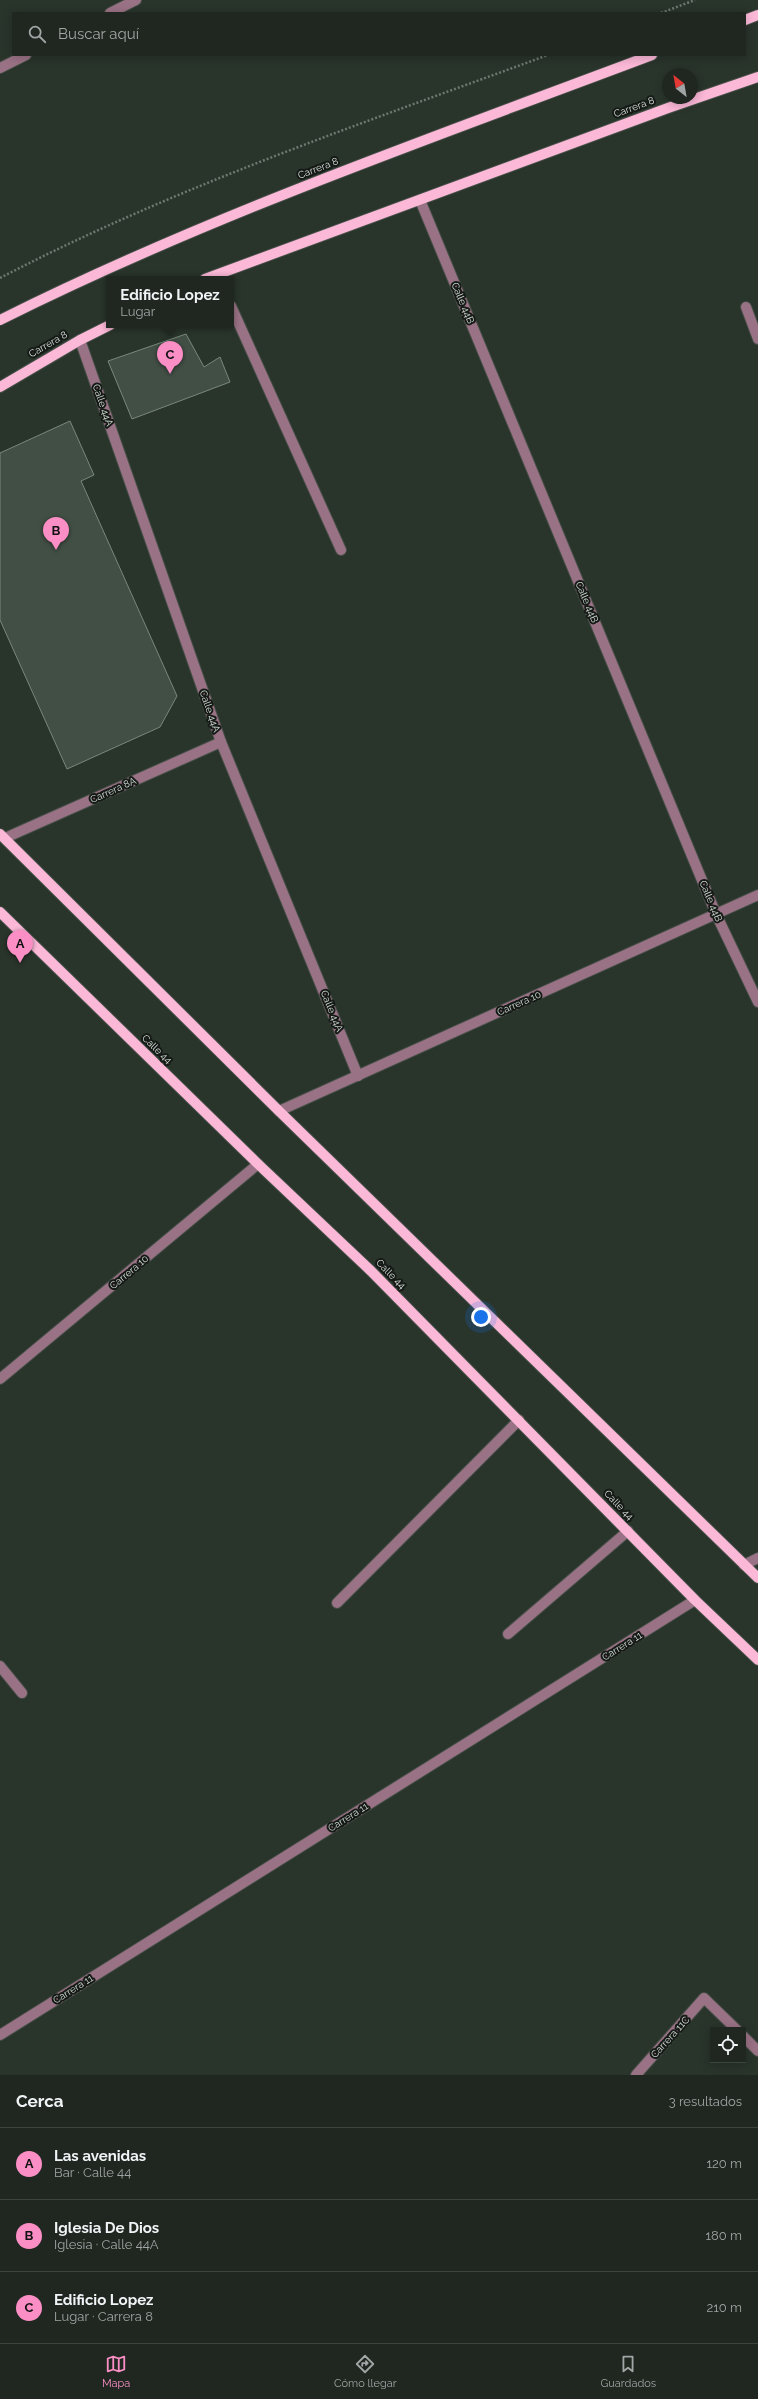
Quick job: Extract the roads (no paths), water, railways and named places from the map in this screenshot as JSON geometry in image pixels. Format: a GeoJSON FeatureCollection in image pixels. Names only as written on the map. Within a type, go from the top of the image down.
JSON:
{"type":"FeatureCollection","features":[{"type":"Feature","properties":{"kind":"main road"},"geometry":{"type":"LineString","coordinates":[[746,20],[758,15]]}},
{"type":"Feature","properties":{"kind":"main road","name":"Carrera 8"},"geometry":{"type":"LineString","coordinates":[[0,320],[157,246],[265,200],[649,56]]}},
{"type":"Feature","properties":{"kind":"main road","name":"Carrera 8"},"geometry":{"type":"LineString","coordinates":[[217,276],[758,76]]}},
{"type":"Feature","properties":{"kind":"main road","name":"Carrera 8"},"geometry":{"type":"LineString","coordinates":[[0,387],[80,340],[106,327]]}},
{"type":"Feature","properties":{"kind":"main road"},"geometry":{"type":"LineString","coordinates":[[2,836],[279,1111],[758,1578]]}},
{"type":"Feature","properties":{"kind":"main road","name":"Calle 44"},"geometry":{"type":"LineString","coordinates":[[0,912],[258,1164],[371,1271],[695,1600],[758,1660]]}},
{"type":"Feature","properties":{"kind":"street"},"geometry":{"type":"LineString","coordinates":[[112,12],[136,0]]}},
{"type":"Feature","properties":{"kind":"street"},"geometry":{"type":"LineString","coordinates":[[0,68],[24,56]]}},
{"type":"Feature","properties":{"kind":"street","name":"Calle 44B"},"geometry":{"type":"LineString","coordinates":[[420,200],[716,914],[758,1002]]}},
{"type":"Feature","properties":{"kind":"street"},"geometry":{"type":"LineString","coordinates":[[746,307],[758,339]]}},
{"type":"Feature","properties":{"kind":"street"},"geometry":{"type":"LineString","coordinates":[[234,313],[341,550]]}},
{"type":"Feature","properties":{"kind":"street","name":"Calle 44A"},"geometry":{"type":"LineString","coordinates":[[80,340],[221,742],[358,1076]]}},
{"type":"Feature","properties":{"kind":"street","name":"Carrera 8A"},"geometry":{"type":"LineString","coordinates":[[2,836],[221,742]]}},
{"type":"Feature","properties":{"kind":"street","name":"Carrera 10"},"geometry":{"type":"LineString","coordinates":[[279,1111],[758,895]]}},
{"type":"Feature","properties":{"kind":"street","name":"Carrera 10"},"geometry":{"type":"LineString","coordinates":[[0,1379],[258,1164]]}},
{"type":"Feature","properties":{"kind":"street"},"geometry":{"type":"LineString","coordinates":[[337,1603],[519,1420]]}},
{"type":"Feature","properties":{"kind":"street"},"geometry":{"type":"LineString","coordinates":[[508,1634],[628,1531]]}},
{"type":"Feature","properties":{"kind":"street"},"geometry":{"type":"LineString","coordinates":[[744,1565],[758,1558]]}},
{"type":"Feature","properties":{"kind":"street","name":"Carrera 11"},"geometry":{"type":"LineString","coordinates":[[0,2035],[695,1600]]}},
{"type":"Feature","properties":{"kind":"street"},"geometry":{"type":"LineString","coordinates":[[0,1666],[22,1693]]}},
{"type":"Feature","properties":{"kind":"street","name":"Carrera 11C"},"geometry":{"type":"LineString","coordinates":[[636,2075],[704,1998],[734,2027]]}},
{"type":"Feature","properties":{"kind":"street"},"geometry":{"type":"LineString","coordinates":[[746,2039],[758,2051]]}},
{"type":"Feature","properties":{"kind":"place","name":"Edificio Lopez"},"geometry":{"type":"Point","coordinates":[170,374]}},
{"type":"Feature","properties":{"kind":"place","name":"Iglesia De Dios"},"geometry":{"type":"Point","coordinates":[56,550]}},
{"type":"Feature","properties":{"kind":"place","name":"Las avenidas"},"geometry":{"type":"Point","coordinates":[20,963]}}]}
